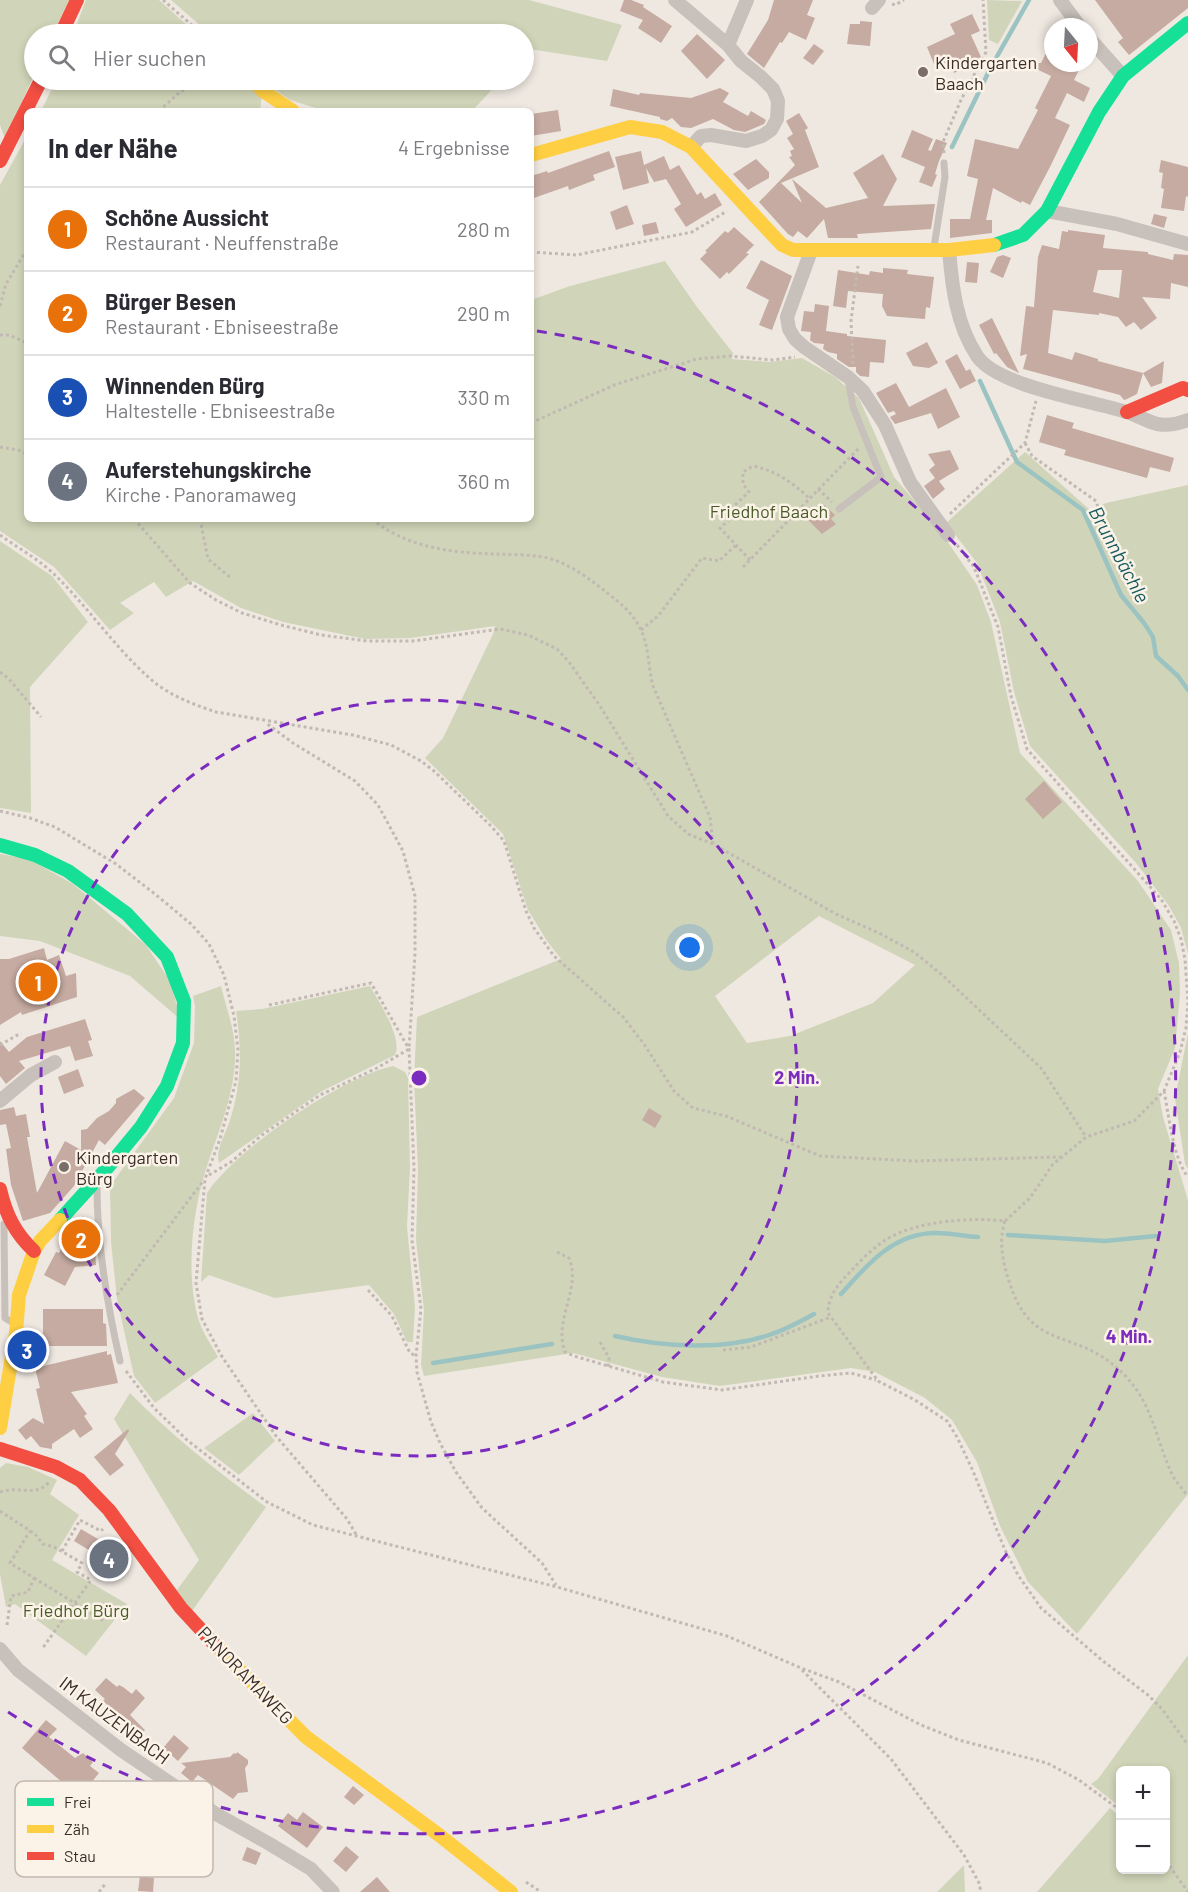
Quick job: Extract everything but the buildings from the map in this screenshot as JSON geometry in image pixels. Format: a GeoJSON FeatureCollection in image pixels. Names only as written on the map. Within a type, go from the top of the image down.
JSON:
{"type":"FeatureCollection","features":[{"type":"Feature","properties":{"kind":"street"},"geometry":{"type":"LineString","coordinates":[[66,24],[77,0]]}},
{"type":"Feature","properties":{"kind":"street"},"geometry":{"type":"LineString","coordinates":[[675,0],[728,45],[741,61],[761,76],[773,89],[778,101],[777,119],[771,129],[762,136],[746,141],[711,135],[701,136],[691,147]]}},
{"type":"Feature","properties":{"kind":"street"},"geometry":{"type":"LineString","coordinates":[[728,45],[747,0]]}},
{"type":"Feature","properties":{"kind":"street"},"geometry":{"type":"LineString","coordinates":[[1059,0],[1073,18]]}},
{"type":"Feature","properties":{"kind":"street"},"geometry":{"type":"LineString","coordinates":[[534,154],[630,127],[645,127],[673,135],[691,147],[782,245],[793,250],[949,250],[992,246],[1023,236],[1047,211],[1099,112],[1123,76],[1188,23]]}},
{"type":"Feature","properties":{"kind":"street"},"geometry":{"type":"LineString","coordinates":[[1098,48],[1123,76]]}},
{"type":"Feature","properties":{"kind":"street"},"geometry":{"type":"LineString","coordinates":[[27,108],[36,90]]}},
{"type":"Feature","properties":{"kind":"street"},"geometry":{"type":"LineString","coordinates":[[262,90],[288,108]]}},
{"type":"Feature","properties":{"kind":"street"},"geometry":{"type":"LineString","coordinates":[[0,161],[24,114]]}},
{"type":"Feature","properties":{"kind":"street"},"geometry":{"type":"LineString","coordinates":[[1047,211],[1117,224],[1188,244]]}},
{"type":"Feature","properties":{"kind":"street"},"geometry":{"type":"LineString","coordinates":[[949,250],[952,291],[959,314],[978,357],[992,370],[1011,380],[1127,412],[1157,424],[1175,424],[1188,420]]}},
{"type":"Feature","properties":{"kind":"street"},"geometry":{"type":"LineString","coordinates":[[812,251],[787,317],[789,329],[795,339],[863,391],[885,424],[910,482],[944,529]]}},
{"type":"Feature","properties":{"kind":"street"},"geometry":{"type":"LineString","coordinates":[[1127,412],[1183,388],[1188,390]]}},
{"type":"Feature","properties":{"kind":"street"},"geometry":{"type":"LineString","coordinates":[[0,845],[37,855],[62,867],[145,929],[166,956],[180,982],[186,1007],[187,1029],[178,1061],[148,1119],[40,1241],[34,1251],[19,1295],[17,1326],[0,1428]]}},
{"type":"Feature","properties":{"kind":"street"},"geometry":{"type":"LineString","coordinates":[[0,1101],[31,1075],[55,1062]]}},
{"type":"Feature","properties":{"kind":"street"},"geometry":{"type":"LineString","coordinates":[[0,1189],[4,1209],[17,1236],[34,1251]]}},
{"type":"Feature","properties":{"kind":"street","name":"PANORAMAWEG"},"geometry":{"type":"LineString","coordinates":[[0,1449],[56,1467],[80,1480],[95,1494],[181,1608],[306,1737],[439,1834],[512,1892]]}},
{"type":"Feature","properties":{"kind":"street","name":"IM KAUZENBACH"},"geometry":{"type":"LineString","coordinates":[[0,1649],[18,1670],[121,1750],[166,1781]]}},
{"type":"Feature","properties":{"kind":"street","name":"IM KAUZENBACH"},"geometry":{"type":"LineString","coordinates":[[213,1813],[311,1869],[333,1892]]}},
{"type":"Feature","properties":{"kind":"lane"},"geometry":{"type":"LineString","coordinates":[[934,250],[942,201],[944,163]]}},
{"type":"Feature","properties":{"kind":"lane"},"geometry":{"type":"LineString","coordinates":[[839,509],[881,477],[853,407],[850,379]]}},
{"type":"Feature","properties":{"kind":"lane"},"geometry":{"type":"LineString","coordinates":[[96,1178],[102,1265],[120,1361]]}},
{"type":"Feature","properties":{"kind":"lane"},"geometry":{"type":"LineString","coordinates":[[4,1209],[5,1318],[17,1326]]}},
{"type":"Feature","properties":{"kind":"path"},"geometry":{"type":"LineString","coordinates":[[163,0],[191,24]]}},
{"type":"Feature","properties":{"kind":"path"},"geometry":{"type":"LineString","coordinates":[[944,163],[943,142],[961,100],[986,52],[983,0]]}},
{"type":"Feature","properties":{"kind":"path"},"geometry":{"type":"LineString","coordinates":[[162,108],[183,90]]}},
{"type":"Feature","properties":{"kind":"path"},"geometry":{"type":"LineString","coordinates":[[534,252],[576,255],[692,232],[742,203]]}},
{"type":"Feature","properties":{"kind":"path"},"geometry":{"type":"LineString","coordinates":[[850,379],[854,368],[851,321],[860,249]]}},
{"type":"Feature","properties":{"kind":"path"},"geometry":{"type":"LineString","coordinates":[[0,306],[6,284],[24,254]]}},
{"type":"Feature","properties":{"kind":"path"},"geometry":{"type":"LineString","coordinates":[[0,335],[9,335],[24,342]]}},
{"type":"Feature","properties":{"kind":"path"},"geometry":{"type":"LineString","coordinates":[[534,422],[614,385],[697,359],[730,356],[773,360],[811,352]]}},
{"type":"Feature","properties":{"kind":"path"},"geometry":{"type":"LineString","coordinates":[[1040,388],[1025,442],[944,529],[974,567],[998,627],[1011,696],[1027,749],[1161,899],[1174,921],[1185,959],[1188,1002],[1186,1028],[1180,1052],[1164,1091],[1134,1121],[1086,1137],[1053,1164],[1030,1198],[1005,1221],[1001,1232],[1004,1265],[1012,1292],[1021,1310],[1040,1328],[1056,1337],[1098,1353],[1125,1375],[1148,1410],[1175,1479],[1188,1496]]}},
{"type":"Feature","properties":{"kind":"path"},"geometry":{"type":"LineString","coordinates":[[1025,442],[1032,456],[1096,501],[1108,538]]}},
{"type":"Feature","properties":{"kind":"path"},"geometry":{"type":"LineString","coordinates":[[0,447],[24,453]]}},
{"type":"Feature","properties":{"kind":"path"},"geometry":{"type":"LineString","coordinates":[[743,567],[856,450]]}},
{"type":"Feature","properties":{"kind":"path"},"geometry":{"type":"LineString","coordinates":[[750,560],[720,528],[729,520],[724,515],[749,492],[743,484],[743,472],[753,466],[760,467],[790,480],[809,498]]}},
{"type":"Feature","properties":{"kind":"path"},"geometry":{"type":"LineString","coordinates":[[818,489],[839,509]]}},
{"type":"Feature","properties":{"kind":"path"},"geometry":{"type":"LineString","coordinates":[[137,522],[190,583],[242,613],[281,626],[321,635],[367,641],[412,640],[500,629],[528,635],[557,649],[600,706],[668,816],[688,834],[713,844],[836,914],[914,952],[958,989],[1041,1068],[1086,1137]]}},
{"type":"Feature","properties":{"kind":"path"},"geometry":{"type":"LineString","coordinates":[[201,522],[208,558],[231,578]]}},
{"type":"Feature","properties":{"kind":"path"},"geometry":{"type":"LineString","coordinates":[[377,522],[406,538],[438,550],[551,559],[594,582],[623,604],[641,630],[653,686],[710,817],[713,844]]}},
{"type":"Feature","properties":{"kind":"path"},"geometry":{"type":"LineString","coordinates":[[0,535],[55,574],[155,683],[205,708],[264,722],[353,735],[391,745],[421,761],[434,771],[504,841],[526,911],[534,928],[554,956],[623,1017],[644,1044],[674,1091],[693,1108],[726,1116],[820,1156],[914,1161],[1062,1157]]}},
{"type":"Feature","properties":{"kind":"path"},"geometry":{"type":"LineString","coordinates":[[641,630],[658,616],[702,558],[719,561],[736,545]]}},
{"type":"Feature","properties":{"kind":"path"},"geometry":{"type":"LineString","coordinates":[[0,672],[9,679],[41,717]]}},
{"type":"Feature","properties":{"kind":"path"},"geometry":{"type":"LineString","coordinates":[[264,722],[293,743],[355,781],[378,805],[403,851],[415,896],[415,953],[409,1049],[414,1169],[412,1240],[421,1309],[416,1356],[417,1372],[431,1422],[456,1472],[482,1508],[542,1563],[557,1587]]}},
{"type":"Feature","properties":{"kind":"path"},"geometry":{"type":"LineString","coordinates":[[0,811],[55,827],[84,843],[156,894],[191,924],[208,944],[224,975],[234,1016],[238,1050],[236,1081],[206,1178],[196,1283],[202,1319],[221,1355],[276,1436],[347,1519],[358,1538]]}},
{"type":"Feature","properties":{"kind":"path"},"geometry":{"type":"LineString","coordinates":[[269,1005],[372,983],[409,1049]]}},
{"type":"Feature","properties":{"kind":"path"},"geometry":{"type":"LineString","coordinates":[[0,1045],[21,1033]]}},
{"type":"Feature","properties":{"kind":"path"},"geometry":{"type":"LineString","coordinates":[[108,1303],[124,1288],[156,1241],[206,1178],[231,1162],[262,1135],[321,1095],[377,1068],[409,1049]]}},
{"type":"Feature","properties":{"kind":"path"},"geometry":{"type":"LineString","coordinates":[[1164,1091],[1178,1156],[1188,1177]]}},
{"type":"Feature","properties":{"kind":"path"},"geometry":{"type":"LineString","coordinates":[[878,1381],[828,1313],[833,1292],[861,1260],[886,1239],[901,1232],[952,1221],[982,1218],[1005,1221]]}},
{"type":"Feature","properties":{"kind":"path"},"geometry":{"type":"LineString","coordinates":[[557,1252],[569,1258],[573,1277],[561,1322],[562,1345],[565,1352],[663,1382],[722,1390],[851,1373],[878,1381],[915,1400],[947,1421],[973,1471],[1005,1550],[1018,1575],[1041,1608],[1103,1661],[1148,1695],[1162,1709],[1188,1745]]}},
{"type":"Feature","properties":{"kind":"path"},"geometry":{"type":"LineString","coordinates":[[368,1290],[392,1316],[410,1353],[416,1356]]}},
{"type":"Feature","properties":{"kind":"path"},"geometry":{"type":"LineString","coordinates":[[723,1350],[751,1347],[831,1317]]}},
{"type":"Feature","properties":{"kind":"path"},"geometry":{"type":"LineString","coordinates":[[600,1342],[609,1358],[608,1367]]}},
{"type":"Feature","properties":{"kind":"path"},"geometry":{"type":"LineString","coordinates":[[120,1361],[130,1379],[187,1440],[267,1502],[314,1525],[557,1587],[727,1636],[839,1682],[921,1725],[959,1740],[1047,1763],[1079,1780],[1116,1807]]}},
{"type":"Feature","properties":{"kind":"path"},"geometry":{"type":"LineString","coordinates":[[0,1491],[9,1488],[36,1492],[48,1484],[56,1467]]}},
{"type":"Feature","properties":{"kind":"path"},"geometry":{"type":"LineString","coordinates":[[0,1511],[30,1531],[43,1544],[62,1551],[82,1563],[77,1572],[91,1580],[42,1649]]}},
{"type":"Feature","properties":{"kind":"path"},"geometry":{"type":"LineString","coordinates":[[62,1551],[80,1520],[101,1531]]}},
{"type":"Feature","properties":{"kind":"path"},"geometry":{"type":"LineString","coordinates":[[30,1531],[10,1563],[104,1621]]}},
{"type":"Feature","properties":{"kind":"path"},"geometry":{"type":"LineString","coordinates":[[7,1625],[11,1596],[28,1592],[34,1578]]}},
{"type":"Feature","properties":{"kind":"path"},"geometry":{"type":"LineString","coordinates":[[801,1668],[891,1759],[964,1855],[979,1883],[981,1892]]}},
{"type":"Feature","properties":{"kind":"path"},"geometry":{"type":"LineString","coordinates":[[1170,1867],[1188,1892]]}},
{"type":"Feature","properties":{"kind":"path"},"geometry":{"type":"LineString","coordinates":[[99,1892],[106,1884]]}},
{"type":"Feature","properties":{"kind":"green space"},"geometry":{"type":"Polygon","coordinates":[[[0,0],[69,0],[58,24],[24,24],[24,90],[27,90],[5,139],[0,125],[0,0]]]}},
{"type":"Feature","properties":{"kind":"green space"},"geometry":{"type":"Polygon","coordinates":[[[86,0],[159,0],[186,24],[77,24],[86,0]]]}},
{"type":"Feature","properties":{"kind":"green space"},"geometry":{"type":"Polygon","coordinates":[[[171,0],[529,0],[622,25],[607,61],[534,50],[534,24],[199,24],[171,0]]]}},
{"type":"Feature","properties":{"kind":"green space"},"geometry":{"type":"Polygon","coordinates":[[[987,0],[1022,1],[998,44],[989,40],[987,0]]]}},
{"type":"Feature","properties":{"kind":"green space"},"geometry":{"type":"Polygon","coordinates":[[[51,90],[257,90],[262,94],[260,108],[42,108],[51,90]]]}},
{"type":"Feature","properties":{"kind":"green space"},"geometry":{"type":"Polygon","coordinates":[[[276,90],[492,90],[475,108],[315,108],[290,100],[276,90]]]}},
{"type":"Feature","properties":{"kind":"green space","name":"Friedhof Baach"},"geometry":{"type":"Polygon","coordinates":[[[24,141],[24,522],[534,522],[534,299],[570,286],[665,261],[733,353],[732,359],[770,362],[802,358],[835,377],[859,398],[894,477],[939,529],[977,585],[991,622],[1020,753],[1138,881],[1171,930],[1179,963],[1180,994],[1175,1048],[1158,1089],[1163,1117],[1188,1200],[1188,1494],[1077,1634],[1028,1582],[1000,1526],[977,1462],[952,1420],[925,1398],[875,1372],[851,1368],[720,1386],[662,1377],[573,1353],[424,1376],[421,1365],[424,1310],[416,1240],[418,1170],[414,1079],[417,1017],[561,959],[528,910],[503,834],[425,758],[443,738],[495,626],[411,638],[365,639],[283,622],[241,608],[193,581],[166,597],[154,582],[120,603],[134,613],[110,630],[54,567],[0,531],[0,185],[24,141]],[[819,916],[715,996],[747,1043],[790,1036],[873,1003],[915,965],[819,916]]]}},
{"type":"Feature","properties":{"kind":"green space"},"geometry":{"type":"Polygon","coordinates":[[[1025,452],[1090,510],[1106,503],[1188,485],[1188,954],[1181,928],[1169,906],[1136,863],[1030,746],[1014,692],[1000,622],[977,563],[946,523],[1025,452]]]}},
{"type":"Feature","properties":{"kind":"green space"},"geometry":{"type":"Polygon","coordinates":[[[0,541],[52,576],[88,622],[30,687],[31,813],[0,808],[0,541]]]}},
{"type":"Feature","properties":{"kind":"green space"},"geometry":{"type":"Polygon","coordinates":[[[0,854],[29,859],[73,884],[146,945],[170,981],[181,1020],[130,976],[40,941],[0,936],[0,854]]]}},
{"type":"Feature","properties":{"kind":"green space"},"geometry":{"type":"Polygon","coordinates":[[[221,986],[233,1033],[235,1063],[227,1107],[202,1181],[194,1221],[191,1263],[199,1321],[218,1357],[155,1403],[134,1376],[117,1299],[111,1242],[110,1186],[174,1098],[194,1043],[193,996],[221,986]]]}},
{"type":"Feature","properties":{"kind":"green space"},"geometry":{"type":"Polygon","coordinates":[[[370,986],[393,1030],[397,1048],[395,1055],[322,1091],[219,1163],[219,1148],[229,1123],[239,1081],[240,1054],[236,1011],[262,1009],[370,986]]]}},
{"type":"Feature","properties":{"kind":"green space"},"geometry":{"type":"Polygon","coordinates":[[[1188,1033],[1188,1169],[1185,1164],[1175,1098],[1188,1033]]]}},
{"type":"Feature","properties":{"kind":"green space"},"geometry":{"type":"Polygon","coordinates":[[[393,1066],[405,1072],[408,1078],[410,1167],[407,1227],[415,1307],[413,1342],[407,1342],[394,1314],[369,1285],[275,1298],[209,1275],[201,1282],[207,1193],[221,1175],[265,1136],[319,1099],[346,1084],[393,1066]]]}},
{"type":"Feature","properties":{"kind":"green space"},"geometry":{"type":"Polygon","coordinates":[[[130,1393],[196,1453],[266,1507],[190,1614],[174,1594],[199,1560],[114,1419],[130,1393]]]}},
{"type":"Feature","properties":{"kind":"green space"},"geometry":{"type":"Polygon","coordinates":[[[253,1413],[275,1441],[239,1475],[204,1448],[253,1413]]]}},
{"type":"Feature","properties":{"kind":"green space","name":"Friedhof Bürg"},"geometry":{"type":"Polygon","coordinates":[[[6,1463],[28,1467],[57,1480],[50,1494],[79,1515],[52,1560],[127,1604],[86,1656],[15,1604],[6,1607],[0,1574],[0,1468],[6,1463]]]}},
{"type":"Feature","properties":{"kind":"green space"},"geometry":{"type":"Polygon","coordinates":[[[1188,1655],[1188,1892],[1037,1892],[1110,1808],[1116,1813],[1116,1874],[1170,1874],[1170,1766],[1116,1766],[1116,1804],[1091,1784],[1098,1779],[1188,1655]]]}},
{"type":"Feature","properties":{"kind":"green space"},"geometry":{"type":"Polygon","coordinates":[[[964,1865],[965,1892],[937,1892],[964,1865]]]}},
{"type":"Feature","properties":{"kind":"waterway","name":"Brunnbächle"},"geometry":{"type":"LineString","coordinates":[[952,147],[991,67],[1029,0]]}},
{"type":"Feature","properties":{"kind":"waterway","name":"Brunnbächle"},"geometry":{"type":"LineString","coordinates":[[980,381],[1017,462],[1083,510],[1121,595],[1153,637],[1156,656],[1178,676],[1188,690]]}},
{"type":"Feature","properties":{"kind":"waterway"},"geometry":{"type":"LineString","coordinates":[[841,1294],[871,1262],[907,1238],[936,1233],[978,1237]]}},
{"type":"Feature","properties":{"kind":"waterway"},"geometry":{"type":"LineString","coordinates":[[1008,1235],[1105,1241],[1156,1236]]}},
{"type":"Feature","properties":{"kind":"waterway"},"geometry":{"type":"LineString","coordinates":[[615,1336],[673,1345],[734,1343],[778,1332],[814,1314]]}},
{"type":"Feature","properties":{"kind":"waterway"},"geometry":{"type":"LineString","coordinates":[[433,1363],[552,1344]]}},
{"type":"Feature","properties":{"kind":"traffic: fast"},"geometry":{"type":"LineString","coordinates":[[994,245],[1023,235],[1047,211],[1099,112],[1123,76],[1188,23]]}},
{"type":"Feature","properties":{"kind":"traffic: fast"},"geometry":{"type":"LineString","coordinates":[[0,845],[35,855],[68,871],[127,914],[167,957],[184,1001],[183,1043],[167,1086],[141,1127],[60,1220]]}},
{"type":"Feature","properties":{"kind":"traffic: slow"},"geometry":{"type":"LineString","coordinates":[[262,90],[288,108]]}},
{"type":"Feature","properties":{"kind":"traffic: slow"},"geometry":{"type":"LineString","coordinates":[[534,154],[630,127],[662,132],[691,147],[782,245],[793,250],[949,250],[994,245]]}},
{"type":"Feature","properties":{"kind":"traffic: slow"},"geometry":{"type":"LineString","coordinates":[[0,1428],[16,1333],[19,1295],[34,1251],[40,1241],[60,1220]]}},
{"type":"Feature","properties":{"kind":"traffic: slow"},"geometry":{"type":"LineString","coordinates":[[216,1646],[306,1737],[439,1835],[511,1892]]}},
{"type":"Feature","properties":{"kind":"traffic: jam"},"geometry":{"type":"LineString","coordinates":[[66,24],[77,0]]}},
{"type":"Feature","properties":{"kind":"traffic: jam"},"geometry":{"type":"LineString","coordinates":[[27,108],[36,90]]}},
{"type":"Feature","properties":{"kind":"traffic: jam"},"geometry":{"type":"LineString","coordinates":[[0,161],[24,114]]}},
{"type":"Feature","properties":{"kind":"traffic: jam"},"geometry":{"type":"LineString","coordinates":[[1127,412],[1183,388],[1188,390]]}},
{"type":"Feature","properties":{"kind":"traffic: jam"},"geometry":{"type":"LineString","coordinates":[[0,1189],[12,1223],[34,1251]]}},
{"type":"Feature","properties":{"kind":"traffic: jam"},"geometry":{"type":"LineString","coordinates":[[0,1449],[56,1467],[80,1480],[109,1510],[181,1608],[216,1646]]}},
{"type":"Feature","properties":{"kind":"place","name":"Kindergarten Baach"},"geometry":{"type":"Point","coordinates":[923,72]}},
{"type":"Feature","properties":{"kind":"place","name":"Schöne Aussicht"},"geometry":{"type":"Point","coordinates":[38,982]}},
{"type":"Feature","properties":{"kind":"place","name":"Kindergarten Bürg"},"geometry":{"type":"Point","coordinates":[64,1167]}},
{"type":"Feature","properties":{"kind":"place","name":"Bürger Besen"},"geometry":{"type":"Point","coordinates":[81,1239]}},
{"type":"Feature","properties":{"kind":"place","name":"Winnenden Bürg"},"geometry":{"type":"Point","coordinates":[27,1350]}},
{"type":"Feature","properties":{"kind":"place","name":"Auferstehungskirche"},"geometry":{"type":"Point","coordinates":[109,1559]}}]}
